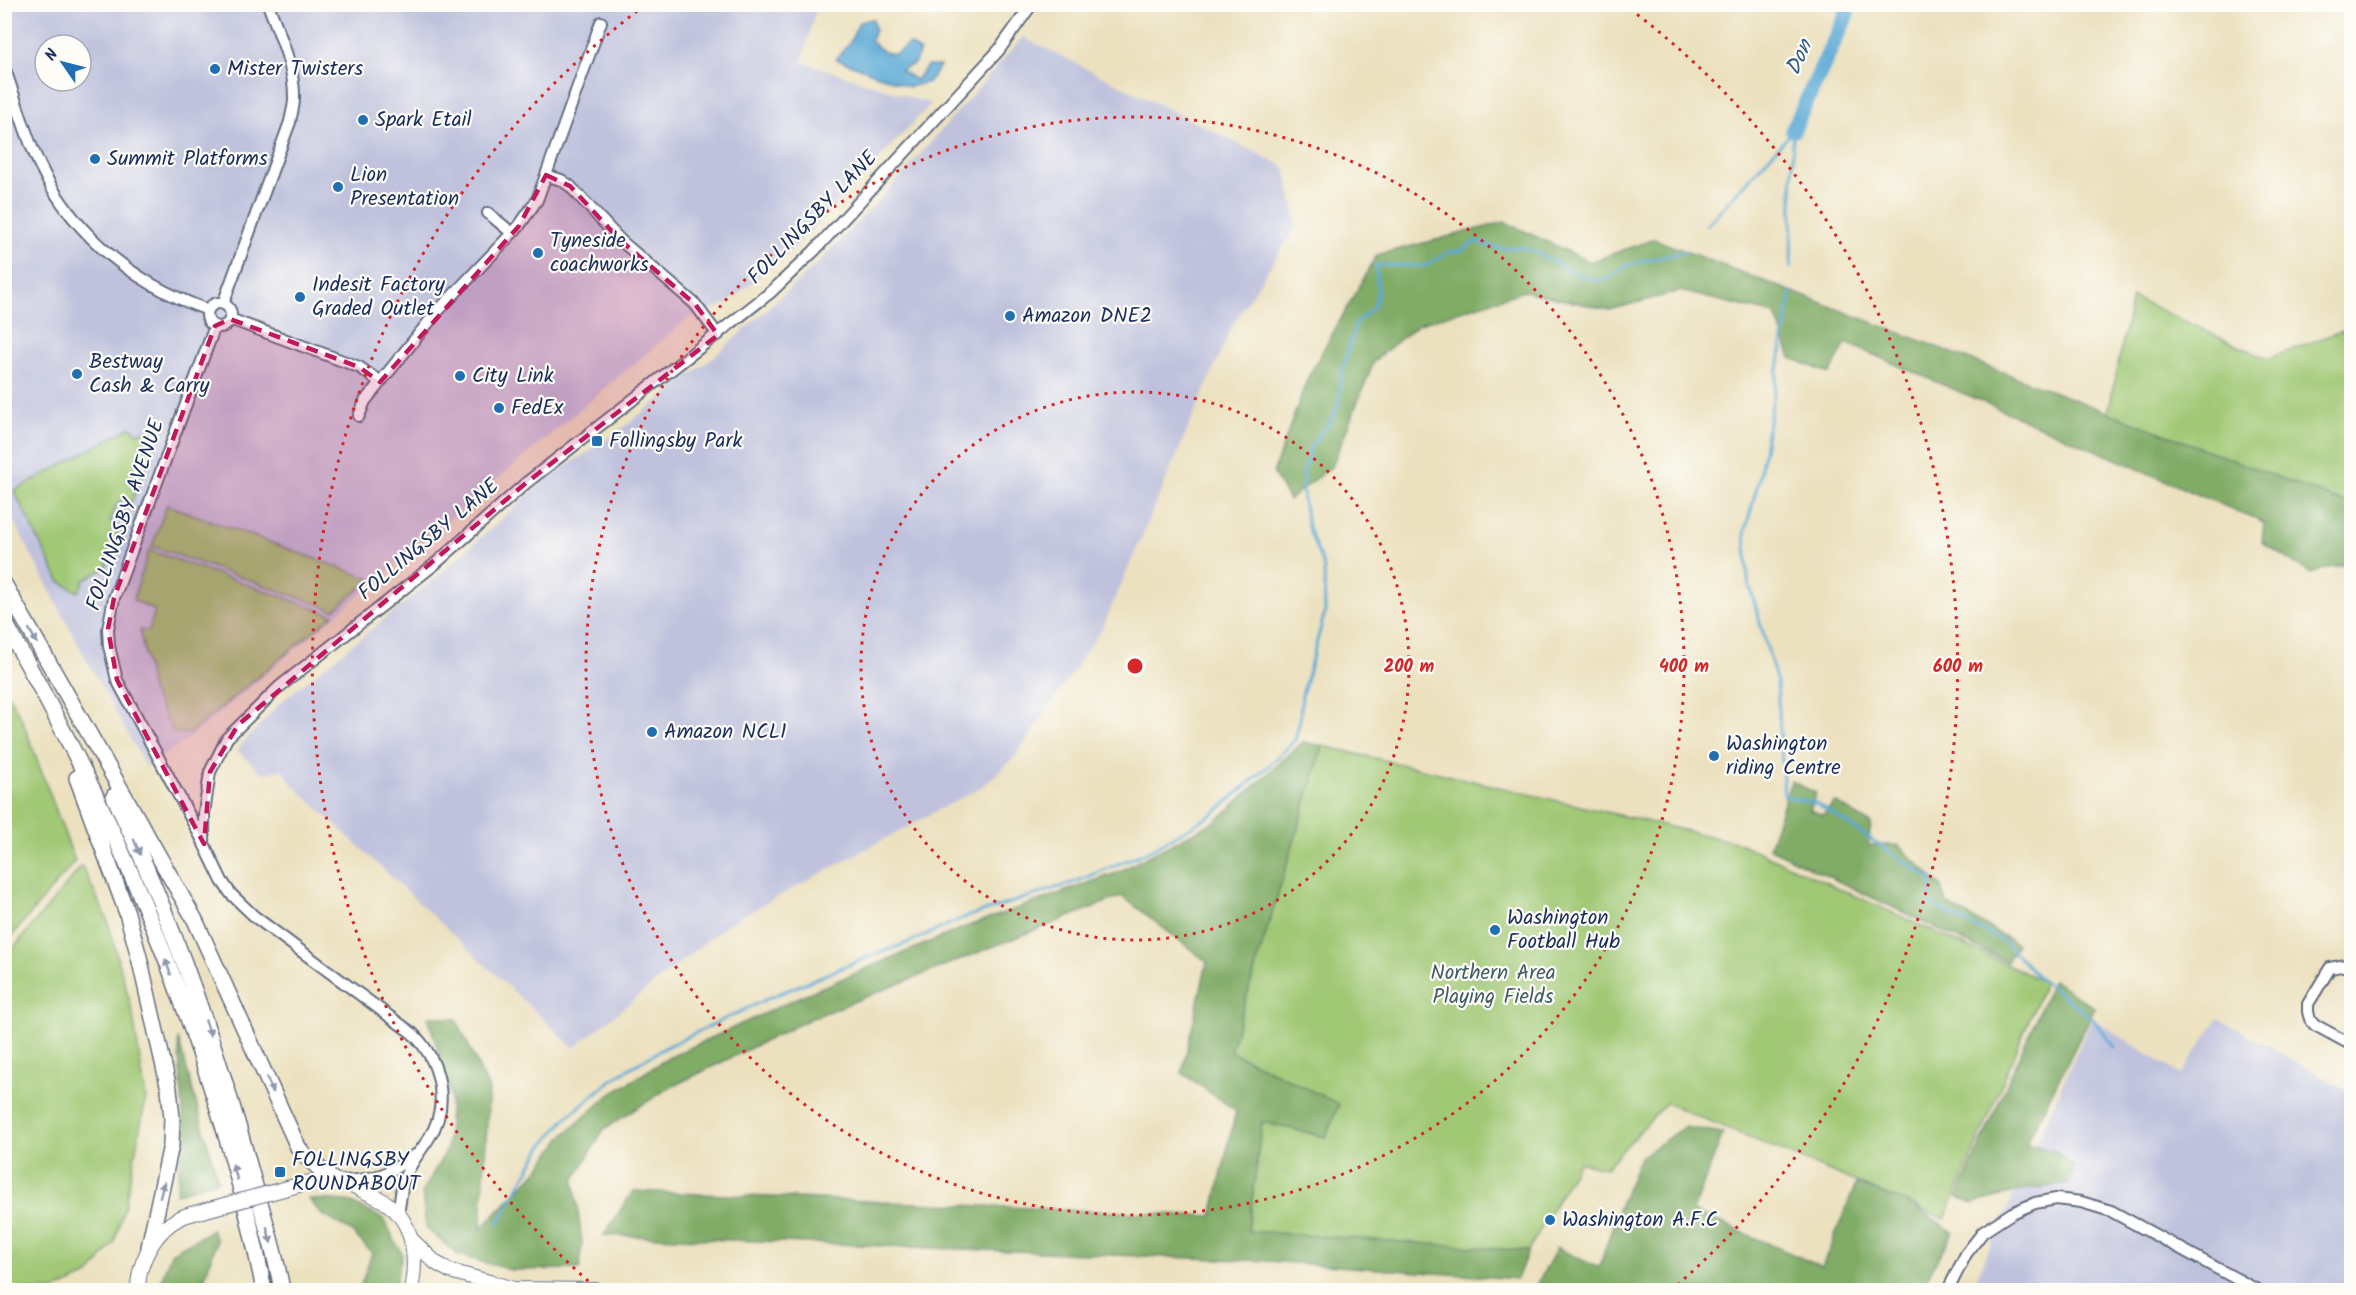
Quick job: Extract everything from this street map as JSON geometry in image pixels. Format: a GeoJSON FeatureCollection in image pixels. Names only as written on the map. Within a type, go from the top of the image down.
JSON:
{"type":"FeatureCollection","features":[{"type":"Feature","properties":{"kind":"highway"},"geometry":{"type":"LineString","coordinates":[[4,584],[195,920],[298,1147],[305,1156],[338,1180]]}},
{"type":"Feature","properties":{"kind":"highway"},"geometry":{"type":"LineString","coordinates":[[4,621],[50,704],[93,790],[164,955],[215,1105],[238,1182],[264,1290]]}},
{"type":"Feature","properties":{"kind":"highway"},"geometry":{"type":"LineString","coordinates":[[68,699],[127,824],[179,947],[235,1113],[282,1290]]}},
{"type":"Feature","properties":{"kind":"highway"},"geometry":{"type":"LineString","coordinates":[[50,704],[127,913],[142,967],[169,1089],[172,1118],[171,1145],[149,1247]]}},
{"type":"Feature","properties":{"kind":"main road"},"geometry":{"type":"LineString","coordinates":[[128,1290],[138,1284],[149,1247],[163,1231],[176,1221],[191,1214],[306,1183],[338,1180],[388,1204],[398,1214],[412,1240],[415,1259],[411,1290]]}},
{"type":"Feature","properties":{"kind":"main road"},"geometry":{"type":"LineString","coordinates":[[412,1240],[450,1271],[514,1289]]}},
{"type":"Feature","properties":{"kind":"main road"},"geometry":{"type":"LineString","coordinates":[[487,1290],[596,1290]]}},
{"type":"Feature","properties":{"kind":"street"},"geometry":{"type":"LineString","coordinates":[[223,304],[290,122],[294,100],[287,59],[268,4]]}},
{"type":"Feature","properties":{"kind":"street","name":"FOLLINGSBY LANE"},"geometry":{"type":"LineString","coordinates":[[398,1214],[404,1182],[435,1126],[441,1103],[436,1066],[423,1043],[412,1033],[245,909],[222,881],[204,844],[204,806],[210,772],[223,745],[238,725],[285,682],[435,564],[526,483],[771,292],[814,251],[999,50],[1032,4]]}},
{"type":"Feature","properties":{"kind":"street"},"geometry":{"type":"LineString","coordinates":[[359,416],[365,401],[436,313],[512,233],[537,200],[601,22]]}},
{"type":"Feature","properties":{"kind":"street"},"geometry":{"type":"LineString","coordinates":[[4,67],[37,159],[61,201],[78,224],[106,253],[146,282],[183,301],[208,310]]}},
{"type":"Feature","properties":{"kind":"street"},"geometry":{"type":"LineString","coordinates":[[546,175],[570,186],[620,240],[695,304],[718,335]]}},
{"type":"Feature","properties":{"kind":"street"},"geometry":{"type":"LineString","coordinates":[[488,213],[512,233]]}},
{"type":"Feature","properties":{"kind":"street"},"geometry":{"type":"LineString","coordinates":[[213,304],[223,304],[229,309],[230,319],[224,326],[215,326],[208,320],[208,310],[213,304]]}},
{"type":"Feature","properties":{"kind":"street"},"geometry":{"type":"LineString","coordinates":[[230,319],[359,367],[380,382]]}},
{"type":"Feature","properties":{"kind":"street","name":"FOLLINGSBY AVENUE"},"geometry":{"type":"LineString","coordinates":[[204,844],[117,680],[109,646],[108,629],[114,598],[215,326]]}},
{"type":"Feature","properties":{"kind":"street"},"geometry":{"type":"LineString","coordinates":[[2352,968],[2346,965],[2330,968],[2308,1004],[2310,1019],[2316,1025],[2352,1045]]}},
{"type":"Feature","properties":{"kind":"street","name":"FOLLINGSBY LANE"},"geometry":{"type":"LineString","coordinates":[[338,1180],[380,1177],[420,1152]]}},
{"type":"Feature","properties":{"kind":"street"},"geometry":{"type":"LineString","coordinates":[[1948,1290],[1966,1254],[1983,1232],[2012,1213],[2035,1203],[2056,1199],[2081,1202],[2111,1211],[2257,1290]]}},
{"type":"Feature","properties":{"kind":"highlighted area"},"geometry":{"type":"Polygon","coordinates":[[[546,175],[570,186],[620,240],[695,304],[718,335],[526,483],[238,725],[210,772],[204,844],[117,680],[108,629],[114,598],[215,326],[230,319],[359,367],[380,382],[519,226],[546,175]]]}},
{"type":"Feature","properties":{"kind":"shaded area"},"geometry":{"type":"Polygon","coordinates":[[[4,5],[817,5],[802,62],[931,104],[797,245],[726,304],[689,318],[187,740],[146,767],[5,505],[4,5]]]}},
{"type":"Feature","properties":{"kind":"shaded area"},"geometry":{"type":"Polygon","coordinates":[[[1023,37],[1285,167],[1297,225],[1233,324],[1103,627],[1015,757],[983,786],[729,923],[574,1048],[292,784],[283,770],[262,773],[237,750],[281,702],[432,581],[546,479],[612,436],[716,355],[815,266],[886,193],[1023,37]]]}},
{"type":"Feature","properties":{"kind":"shaded area"},"geometry":{"type":"Polygon","coordinates":[[[2092,1018],[2181,1075],[2218,1018],[2351,1093],[2351,1290],[1971,1290],[2092,1018]]]}},
{"type":"Feature","properties":{"kind":"green space"},"geometry":{"type":"Polygon","coordinates":[[[1505,222],[1590,262],[1654,239],[2351,505],[2351,562],[2310,573],[2262,542],[2264,523],[1846,343],[1830,374],[1791,358],[1775,314],[1680,291],[1610,310],[1524,291],[1419,324],[1374,361],[1332,466],[1289,500],[1273,473],[1308,377],[1377,255],[1505,222]]]}},
{"type":"Feature","properties":{"kind":"green space"},"geometry":{"type":"Polygon","coordinates":[[[2132,297],[2267,359],[2351,327],[2351,505],[2108,413],[2132,297]]]}},
{"type":"Feature","properties":{"kind":"green space"},"geometry":{"type":"Polygon","coordinates":[[[162,426],[131,503],[118,501],[110,521],[119,528],[106,568],[85,579],[78,592],[59,581],[14,491],[131,427],[138,433],[162,426]]]}},
{"type":"Feature","properties":{"kind":"green space"},"geometry":{"type":"Polygon","coordinates":[[[167,505],[371,579],[334,610],[152,546],[167,505]]]}},
{"type":"Feature","properties":{"kind":"green space"},"geometry":{"type":"Polygon","coordinates":[[[149,550],[333,615],[189,734],[173,732],[152,692],[140,630],[149,631],[155,610],[133,600],[149,550]]]}},
{"type":"Feature","properties":{"kind":"green space"},"geometry":{"type":"Polygon","coordinates":[[[5,690],[21,717],[75,861],[5,944],[5,690]]]}},
{"type":"Feature","properties":{"kind":"green space"},"geometry":{"type":"Polygon","coordinates":[[[1303,742],[1323,746],[1230,1051],[1339,1104],[1326,1137],[1262,1122],[1248,1231],[1528,1251],[1517,1279],[1267,1261],[604,1235],[633,1191],[1212,1216],[1236,1111],[1182,1073],[1207,962],[1122,896],[812,1018],[667,1089],[604,1129],[574,1180],[582,1242],[580,1269],[511,1270],[458,1255],[426,1228],[422,1193],[447,1149],[451,1097],[428,1016],[456,1019],[489,1089],[481,1229],[537,1171],[562,1137],[608,1096],[668,1058],[806,994],[963,928],[1116,873],[1216,821],[1303,742]]]}},
{"type":"Feature","properties":{"kind":"green space","name":"Northern Area Playing Fields"},"geometry":{"type":"Polygon","coordinates":[[[1323,746],[1739,843],[2045,982],[1945,1219],[1666,1103],[1606,1168],[1579,1162],[1528,1251],[1248,1232],[1262,1122],[1326,1137],[1230,1051],[1323,746]]]}},
{"type":"Feature","properties":{"kind":"green space"},"geometry":{"type":"Polygon","coordinates":[[[1791,781],[1816,793],[1810,810],[1823,815],[1835,802],[1871,824],[1868,845],[1898,845],[1941,886],[1946,903],[2017,944],[2007,962],[1769,848],[1791,781]]]}},
{"type":"Feature","properties":{"kind":"green space"},"geometry":{"type":"Polygon","coordinates":[[[82,866],[107,919],[132,1010],[146,1098],[125,1205],[114,1243],[89,1275],[55,1290],[5,1290],[5,958],[82,866]]]}},
{"type":"Feature","properties":{"kind":"green space"},"geometry":{"type":"Polygon","coordinates":[[[2053,980],[2095,1008],[2026,1144],[2056,1151],[2074,1167],[2068,1184],[2026,1189],[1973,1204],[1957,1197],[2053,980]]]}},
{"type":"Feature","properties":{"kind":"green space"},"geometry":{"type":"Polygon","coordinates":[[[178,1038],[218,1180],[176,1194],[184,1126],[178,1038]]]}},
{"type":"Feature","properties":{"kind":"green space"},"geometry":{"type":"Polygon","coordinates":[[[1684,1127],[1723,1133],[1693,1211],[1822,1267],[1856,1184],[1909,1203],[1953,1232],[1920,1290],[1601,1290],[1537,1284],[1557,1248],[1599,1268],[1619,1207],[1640,1157],[1684,1127]]]}},
{"type":"Feature","properties":{"kind":"green space"},"geometry":{"type":"Polygon","coordinates":[[[309,1199],[348,1201],[384,1219],[402,1255],[394,1290],[359,1290],[372,1253],[351,1231],[321,1214],[309,1199]]]}},
{"type":"Feature","properties":{"kind":"green space"},"geometry":{"type":"Polygon","coordinates":[[[212,1230],[217,1241],[203,1282],[207,1290],[158,1290],[171,1253],[212,1230]]]}},
{"type":"Feature","properties":{"kind":"water"},"geometry":{"type":"Polygon","coordinates":[[[873,19],[875,30],[871,41],[884,52],[895,54],[909,44],[920,51],[914,64],[900,70],[916,80],[927,66],[940,66],[929,82],[909,87],[836,59],[850,42],[859,22],[873,19]]]}},
{"type":"Feature","properties":{"kind":"waterway","name":"Don"},"geometry":{"type":"LineString","coordinates":[[1793,130],[1846,16],[1848,4]]}},
{"type":"Feature","properties":{"kind":"waterway"},"geometry":{"type":"LineString","coordinates":[[1791,268],[1793,130]]}},
{"type":"Feature","properties":{"kind":"waterway"},"geometry":{"type":"LineString","coordinates":[[1706,226],[1792,132]]}},
{"type":"Feature","properties":{"kind":"waterway"},"geometry":{"type":"LineString","coordinates":[[497,1225],[541,1148],[566,1118],[625,1071],[668,1046],[771,997],[910,942],[963,918],[1075,882],[1149,851],[1213,814],[1270,765],[1295,740],[1302,695],[1325,612],[1324,568],[1308,527],[1303,499],[1303,475],[1311,445],[1328,425],[1338,407],[1342,372],[1356,323],[1375,306],[1378,290],[1376,265],[1425,266],[1448,252],[1460,251],[1476,241],[1495,247],[1529,249],[1579,275],[1601,280],[1628,265],[1686,251]]}},
{"type":"Feature","properties":{"kind":"waterway"},"geometry":{"type":"LineString","coordinates":[[1791,293],[1759,480],[1745,532],[1748,580],[1777,683],[1784,796],[1818,804],[1932,880],[1931,905],[2005,942],[2036,975],[2092,1018],[2114,1047]]}},
{"type":"Feature","properties":{"kind":"place","name":"Mister Twisters"},"geometry":{"type":"Point","coordinates":[215,69]}},
{"type":"Feature","properties":{"kind":"place","name":"Spark Etail"},"geometry":{"type":"Point","coordinates":[363,120]}},
{"type":"Feature","properties":{"kind":"place","name":"Summit Platforms"},"geometry":{"type":"Point","coordinates":[95,159]}},
{"type":"Feature","properties":{"kind":"place","name":"Lion Presentation"},"geometry":{"type":"Point","coordinates":[338,187]}},
{"type":"Feature","properties":{"kind":"place","name":"Tyneside coachworks"},"geometry":{"type":"Point","coordinates":[538,253]}},
{"type":"Feature","properties":{"kind":"place","name":"Indesit Factory Graded Outlet"},"geometry":{"type":"Point","coordinates":[300,297]}},
{"type":"Feature","properties":{"kind":"place","name":"Amazon DNE2"},"geometry":{"type":"Point","coordinates":[1010,316]}},
{"type":"Feature","properties":{"kind":"place","name":"Bestway Cash & Carry"},"geometry":{"type":"Point","coordinates":[77,374]}},
{"type":"Feature","properties":{"kind":"place","name":"City Link"},"geometry":{"type":"Point","coordinates":[460,376]}},
{"type":"Feature","properties":{"kind":"place","name":"FedEx"},"geometry":{"type":"Point","coordinates":[499,408]}},
{"type":"Feature","properties":{"kind":"place","name":"Follingsby Park"},"geometry":{"type":"Point","coordinates":[597,441]}},
{"type":"Feature","properties":{"kind":"place","name":"Amazon NCL1"},"geometry":{"type":"Point","coordinates":[652,732]}},
{"type":"Feature","properties":{"kind":"place","name":"Washington riding Centre"},"geometry":{"type":"Point","coordinates":[1714,756]}},
{"type":"Feature","properties":{"kind":"place","name":"Washington Football Hub"},"geometry":{"type":"Point","coordinates":[1495,930]}},
{"type":"Feature","properties":{"kind":"place","name":"FOLLINGSBY ROUNDABOUT"},"geometry":{"type":"Point","coordinates":[280,1172]}},
{"type":"Feature","properties":{"kind":"place","name":"Washington A.F.C"},"geometry":{"type":"Point","coordinates":[1550,1220]}}]}
